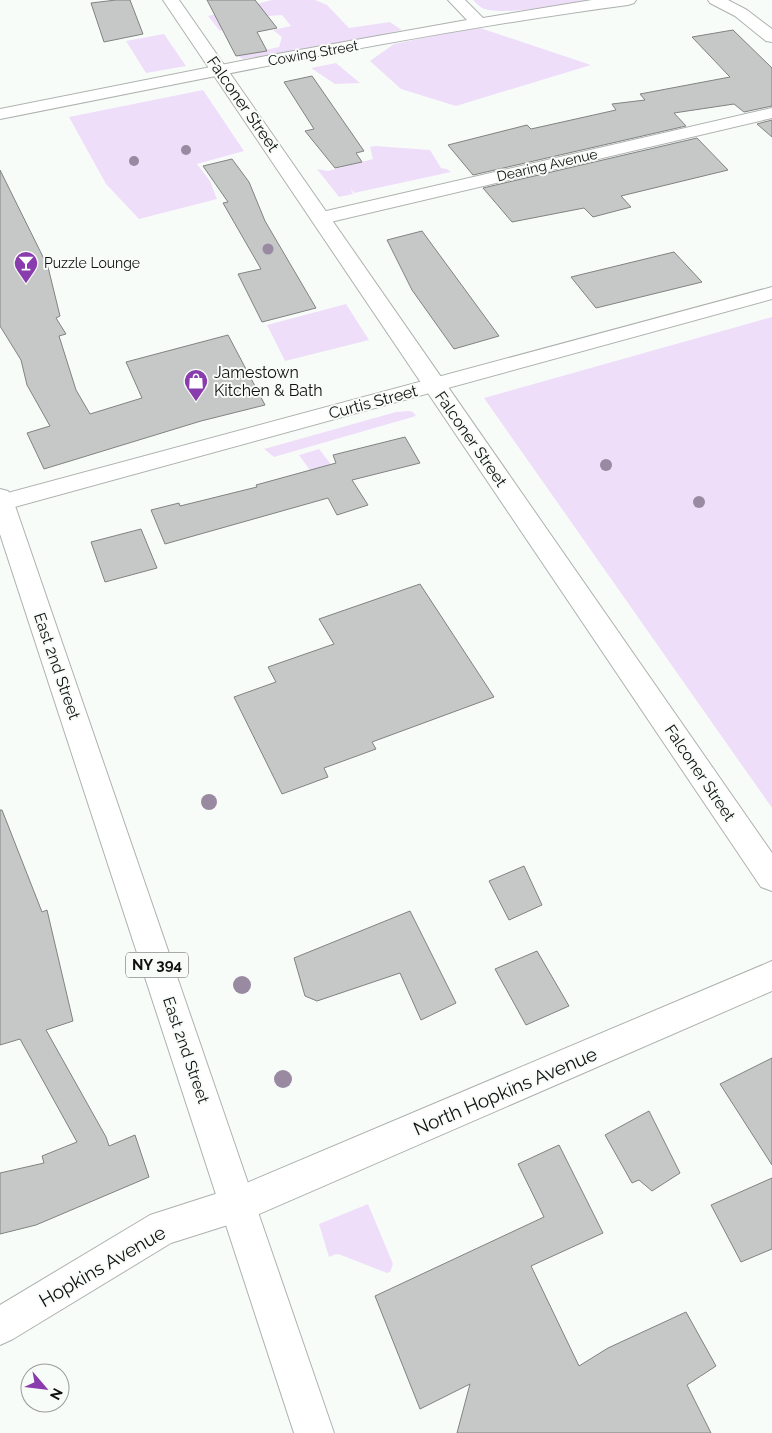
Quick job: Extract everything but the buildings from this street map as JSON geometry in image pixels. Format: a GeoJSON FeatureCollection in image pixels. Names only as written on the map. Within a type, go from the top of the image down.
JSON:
{"type":"FeatureCollection","features":[{"type":"Feature","properties":{"kind":"street","name":"Falconer Street"},"geometry":{"type":"LineString","coordinates":[[171,0],[772,878]]}},
{"type":"Feature","properties":{"kind":"street"},"geometry":{"type":"LineString","coordinates":[[456,0],[479,23]]}},
{"type":"Feature","properties":{"kind":"street","name":"Cowing Street"},"geometry":{"type":"LineString","coordinates":[[0,114],[220,70],[554,10],[628,0]]}},
{"type":"Feature","properties":{"kind":"street"},"geometry":{"type":"LineString","coordinates":[[716,0],[741,13],[772,36]]}},
{"type":"Feature","properties":{"kind":"street","name":"Dearing Avenue"},"geometry":{"type":"LineString","coordinates":[[322,218],[772,113]]}},
{"type":"Feature","properties":{"kind":"street","name":"Curtis Street"},"geometry":{"type":"LineString","coordinates":[[1,500],[434,386],[772,293]]}},
{"type":"Feature","properties":{"kind":"street","name":"East 2nd Street"},"geometry":{"type":"LineString","coordinates":[[1,500],[314,1433]]}},
{"type":"Feature","properties":{"kind":"street","name":"North Hopkins Avenue"},"geometry":{"type":"LineString","coordinates":[[237,1205],[772,976]]}},
{"type":"Feature","properties":{"kind":"street","name":"Hopkins Avenue"},"geometry":{"type":"LineString","coordinates":[[0,1326],[163,1228],[237,1205]]}},
{"type":"Feature","properties":{"kind":"shaded area"},"geometry":{"type":"Polygon","coordinates":[[[272,0],[315,0],[327,5],[349,28],[390,22],[402,30],[360,40],[243,59],[238,56],[279,47],[282,37],[273,30],[291,26],[282,15],[268,16],[259,12],[220,31],[208,16],[272,0]]]}},
{"type":"Feature","properties":{"kind":"shaded area"},"geometry":{"type":"Polygon","coordinates":[[[473,0],[596,0],[505,11],[482,8],[473,0]]]}},
{"type":"Feature","properties":{"kind":"shaded area"},"geometry":{"type":"Polygon","coordinates":[[[477,27],[591,65],[456,106],[401,89],[370,61],[394,44],[477,27]]]}},
{"type":"Feature","properties":{"kind":"shaded area"},"geometry":{"type":"Polygon","coordinates":[[[164,34],[186,66],[146,73],[126,41],[164,34]]]}},
{"type":"Feature","properties":{"kind":"shaded area"},"geometry":{"type":"Polygon","coordinates":[[[336,63],[360,83],[335,84],[311,68],[336,63]]]}},
{"type":"Feature","properties":{"kind":"shaded area"},"geometry":{"type":"Polygon","coordinates":[[[203,90],[244,151],[197,164],[210,181],[217,199],[139,219],[106,184],[69,117],[203,90]]]}},
{"type":"Feature","properties":{"kind":"shaded area"},"geometry":{"type":"Polygon","coordinates":[[[370,147],[430,150],[441,168],[451,172],[354,193],[350,188],[353,194],[339,197],[317,169],[328,171],[373,159],[370,147]]]}},
{"type":"Feature","properties":{"kind":"shaded area"},"geometry":{"type":"Polygon","coordinates":[[[346,304],[369,340],[285,361],[267,325],[346,304]]]}},
{"type":"Feature","properties":{"kind":"shaded area"},"geometry":{"type":"Polygon","coordinates":[[[772,317],[772,808],[484,398],[772,317]]]}},
{"type":"Feature","properties":{"kind":"shaded area"},"geometry":{"type":"Polygon","coordinates":[[[396,412],[413,412],[416,416],[274,457],[264,449],[396,412]]]}},
{"type":"Feature","properties":{"kind":"shaded area"},"geometry":{"type":"Polygon","coordinates":[[[319,449],[343,480],[323,488],[299,455],[319,449]]]}},
{"type":"Feature","properties":{"kind":"shaded area"},"geometry":{"type":"Polygon","coordinates":[[[368,1204],[393,1264],[390,1272],[387,1273],[341,1255],[336,1254],[329,1257],[319,1224],[368,1204]]]}},
{"type":"Feature","properties":{"kind":"place","name":"Puzzle Lounge"},"geometry":{"type":"Point","coordinates":[26,284]}},
{"type":"Feature","properties":{"kind":"place","name":"Jamestown Kitchen & Bath"},"geometry":{"type":"Point","coordinates":[196,402]}}]}
